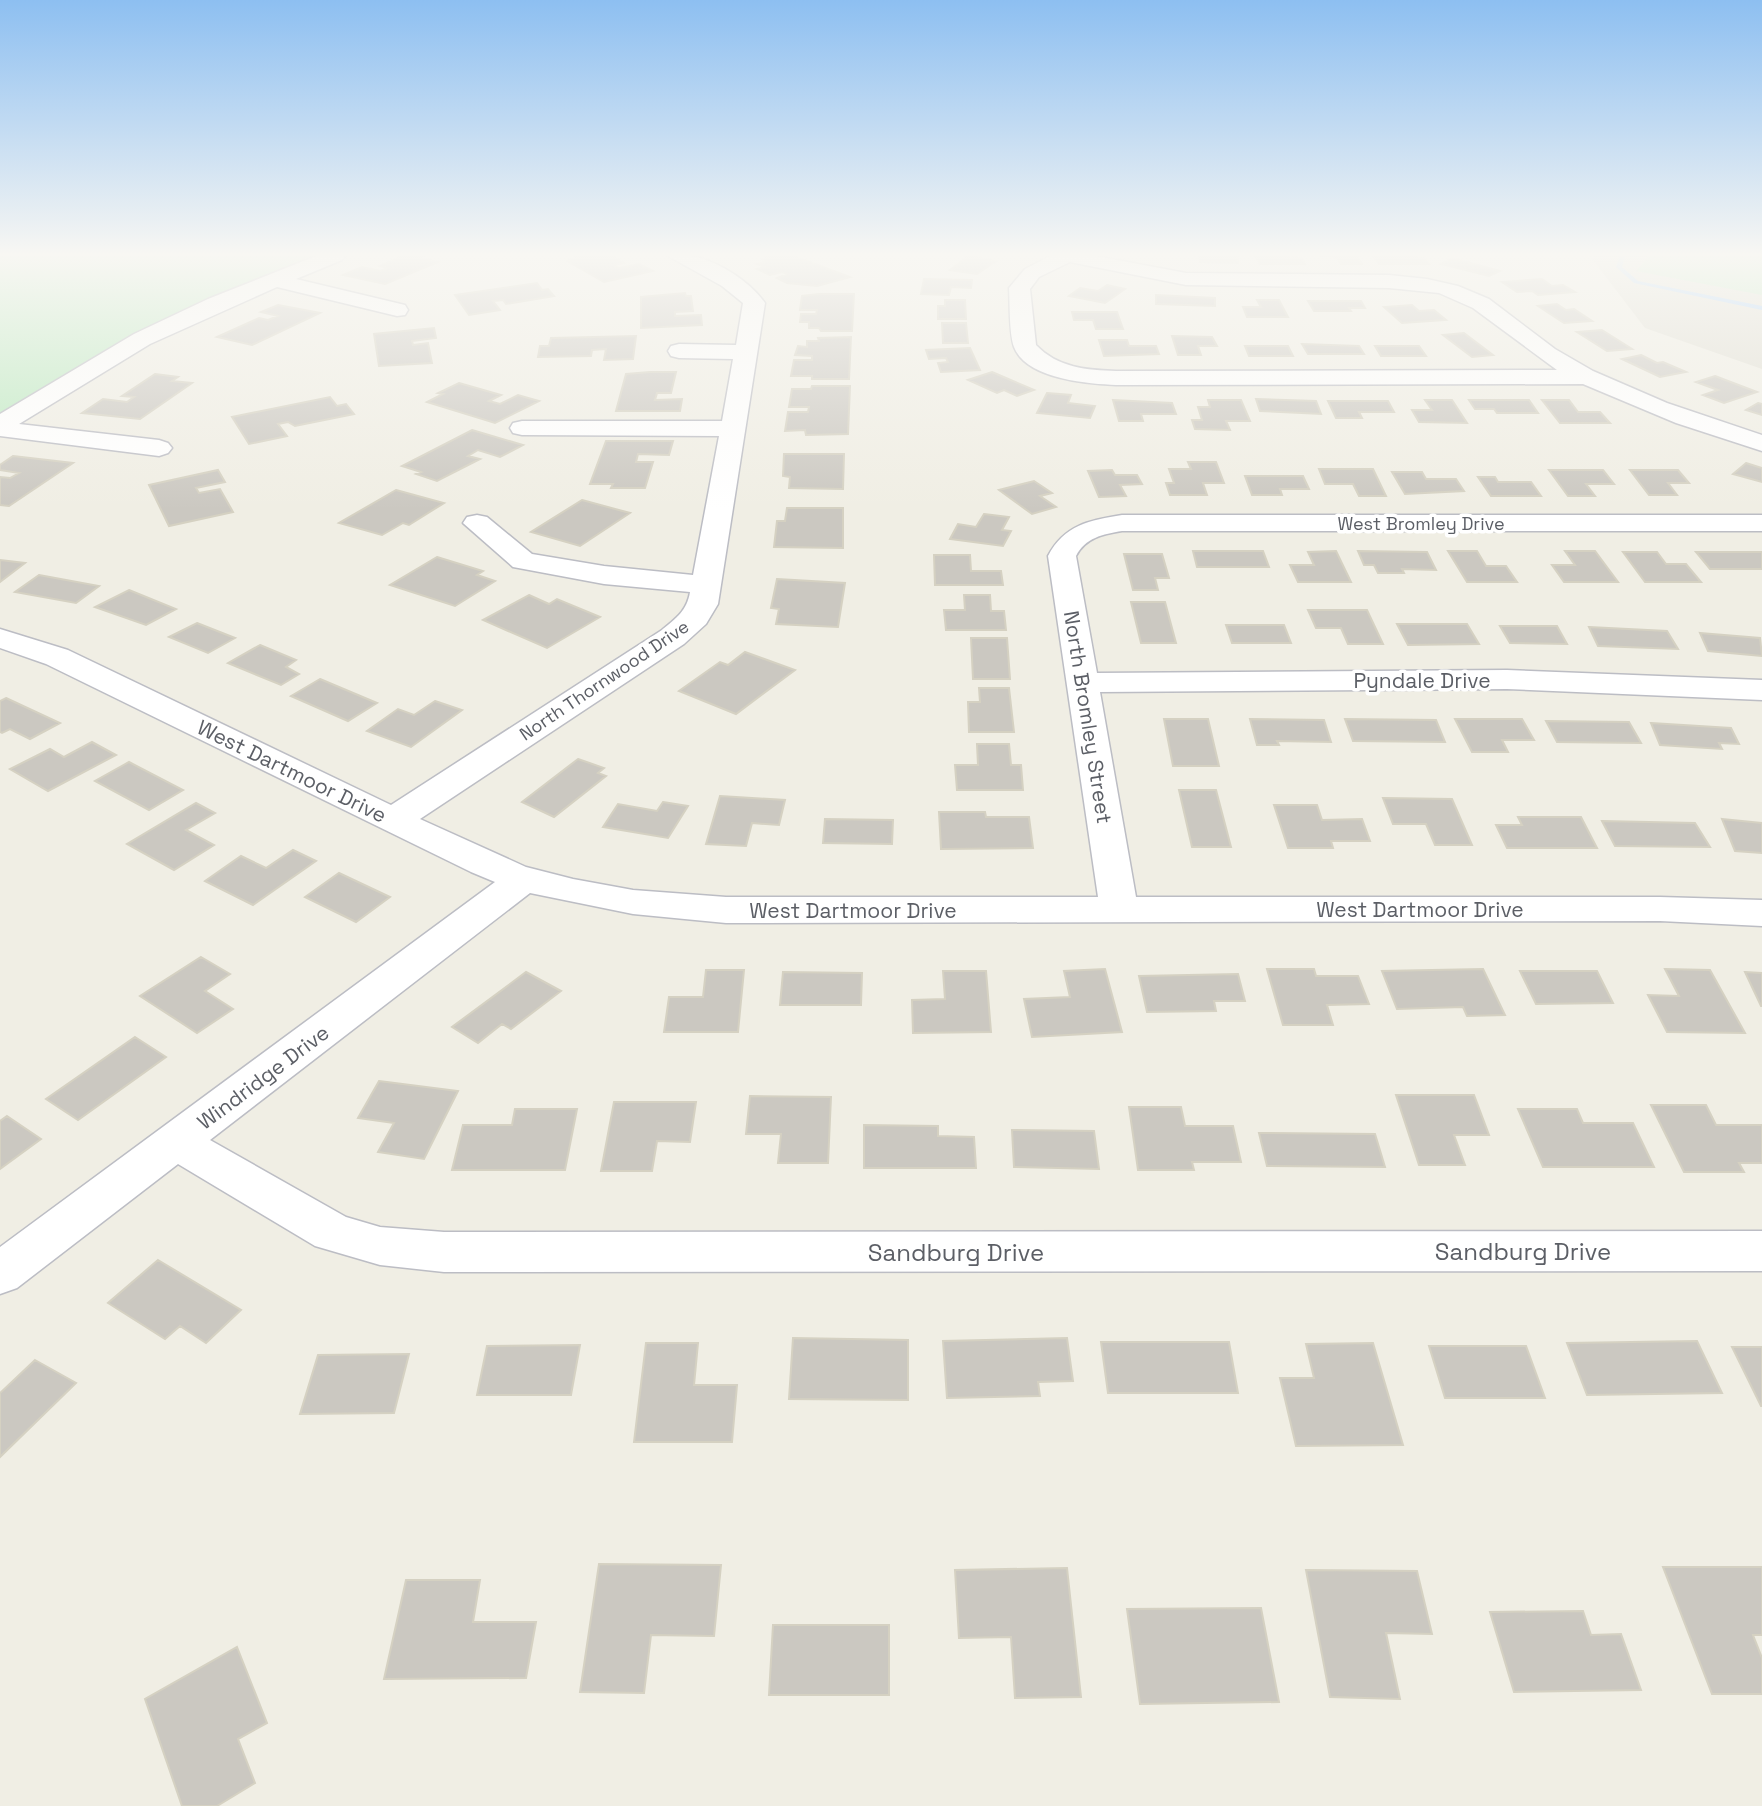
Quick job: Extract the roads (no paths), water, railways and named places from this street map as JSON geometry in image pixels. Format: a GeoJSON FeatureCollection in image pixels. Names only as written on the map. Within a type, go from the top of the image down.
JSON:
{"type":"FeatureCollection","features":[{"type":"Feature","properties":{"kind":"street"},"geometry":{"type":"LineString","coordinates":[[0,427],[140,340]]}},
{"type":"Feature","properties":{"kind":"street","name":"North Thornwood Drive"},"geometry":{"type":"LineString","coordinates":[[393,820],[673,637],[695,618],[704,604],[747,340]]}},
{"type":"Feature","properties":{"kind":"street"},"geometry":{"type":"LineString","coordinates":[[1024,340],[1025,347],[1044,365],[1074,374],[1130,378],[1589,377]]}},
{"type":"Feature","properties":{"kind":"street"},"geometry":{"type":"LineString","coordinates":[[1531,340],[1559,361],[1589,377],[1684,417],[1762,443]]}},
{"type":"Feature","properties":{"kind":"street"},"geometry":{"type":"LineString","coordinates":[[679,351],[745,352]]}},
{"type":"Feature","properties":{"kind":"street"},"geometry":{"type":"LineString","coordinates":[[0,427],[159,448]]}},
{"type":"Feature","properties":{"kind":"street"},"geometry":{"type":"LineString","coordinates":[[522,428],[733,429]]}},
{"type":"Feature","properties":{"kind":"street"},"geometry":{"type":"LineString","coordinates":[[477,523],[523,561],[604,575],[707,585]]}},
{"type":"Feature","properties":{"kind":"street","name":"West Bromley Drive"},"geometry":{"type":"LineString","coordinates":[[1082,533],[1122,523],[1762,523]]}},
{"type":"Feature","properties":{"kind":"street","name":"North Bromley Street"},"geometry":{"type":"LineString","coordinates":[[1082,533],[1068,542],[1062,556],[1119,909]]}},
{"type":"Feature","properties":{"kind":"street","name":"West Dartmoor Drive"},"geometry":{"type":"LineString","coordinates":[[0,638],[57,657],[484,864],[524,879],[598,898],[691,908],[1660,909],[1762,913]]}},
{"type":"Feature","properties":{"kind":"street","name":"Pyndale Drive"},"geometry":{"type":"LineString","coordinates":[[1082,683],[1434,680],[1658,682],[1762,690]]}},
{"type":"Feature","properties":{"kind":"street","name":"Windridge Drive"},"geometry":{"type":"LineString","coordinates":[[0,1274],[524,879]]}},
{"type":"Feature","properties":{"kind":"street","name":"Sandburg Drive"},"geometry":{"type":"LineString","coordinates":[[177,1142],[332,1232],[380,1246],[444,1252],[1762,1251]]}}]}
